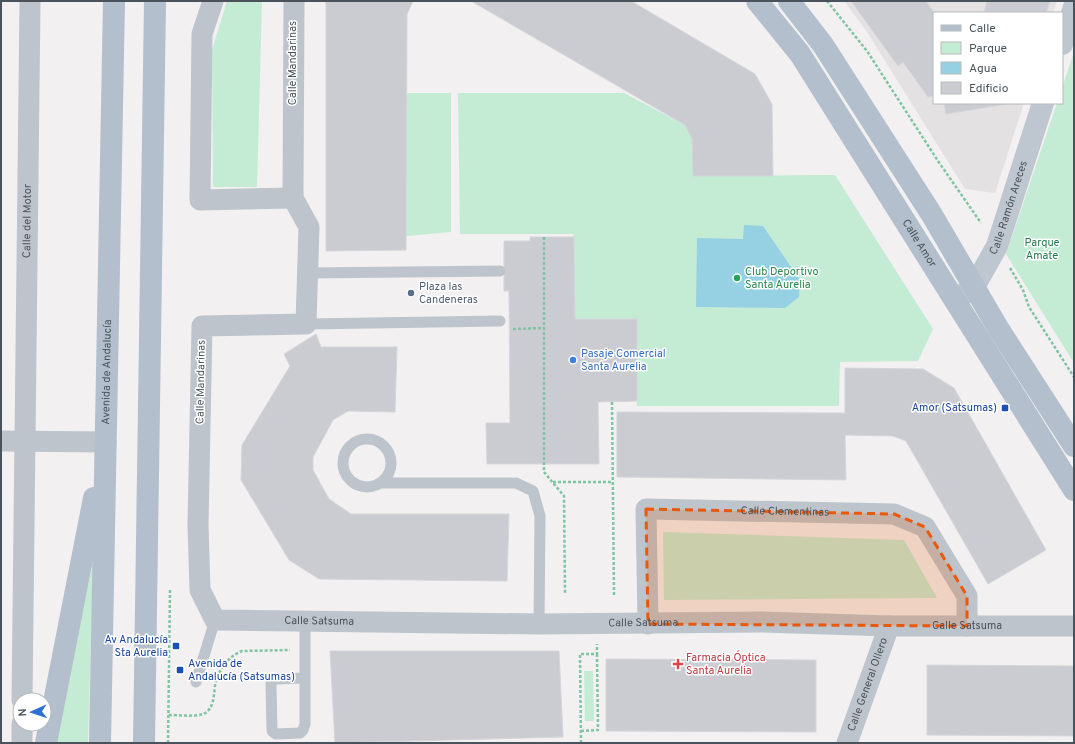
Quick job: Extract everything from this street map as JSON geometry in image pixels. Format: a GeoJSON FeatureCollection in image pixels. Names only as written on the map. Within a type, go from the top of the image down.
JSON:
{"type":"FeatureCollection","features":[{"type":"Feature","properties":{"kind":"main road","name":"Avenida de Andalucía"},"geometry":{"type":"LineString","coordinates":[[100,743],[114,1]]}},
{"type":"Feature","properties":{"kind":"main road"},"geometry":{"type":"LineString","coordinates":[[144,743],[155,1]]}},
{"type":"Feature","properties":{"kind":"main road","name":"Calle Amor"},"geometry":{"type":"LineString","coordinates":[[757,1],[800,54],[1074,490]]}},
{"type":"Feature","properties":{"kind":"main road"},"geometry":{"type":"LineString","coordinates":[[789,1],[823,45],[932,215],[998,328],[1074,446]]}},
{"type":"Feature","properties":{"kind":"main road"},"geometry":{"type":"LineString","coordinates":[[46,743],[106,442]]}},
{"type":"Feature","properties":{"kind":"street","name":"Calle del Motor"},"geometry":{"type":"LineString","coordinates":[[22,692],[30,1]]}},
{"type":"Feature","properties":{"kind":"street"},"geometry":{"type":"LineString","coordinates":[[213,1],[202,34],[200,200],[293,198]]}},
{"type":"Feature","properties":{"kind":"street","name":"Calle Mandarinas"},"geometry":{"type":"LineString","coordinates":[[215,620],[200,590],[198,525],[202,326],[306,324],[309,227],[293,198],[294,1]]}},
{"type":"Feature","properties":{"kind":"street"},"geometry":{"type":"LineString","coordinates":[[1063,41],[1074,7]]}},
{"type":"Feature","properties":{"kind":"street","name":"Calle Ramón Areces"},"geometry":{"type":"LineString","coordinates":[[955,300],[974,287],[997,246],[1043,104]]}},
{"type":"Feature","properties":{"kind":"street"},"geometry":{"type":"LineString","coordinates":[[1,441],[106,442]]}},
{"type":"Feature","properties":{"kind":"street","name":"Calle Clementinas"},"geometry":{"type":"LineString","coordinates":[[648,624],[646,509],[894,514],[925,527],[967,596],[967,626]]}},
{"type":"Feature","properties":{"kind":"street","name":"Calle Satsuma"},"geometry":{"type":"LineString","coordinates":[[215,620],[539,624],[762,622],[889,626],[1073,625]]}},
{"type":"Feature","properties":{"kind":"street","name":"Calle General Ollero"},"geometry":{"type":"LineString","coordinates":[[847,743],[889,626]]}},
{"type":"Feature","properties":{"kind":"street"},"geometry":{"type":"LineString","coordinates":[[22,732],[22,743]]}},
{"type":"Feature","properties":{"kind":"lane"},"geometry":{"type":"LineString","coordinates":[[308,273],[500,271]]}},
{"type":"Feature","properties":{"kind":"lane"},"geometry":{"type":"LineString","coordinates":[[306,324],[504,325]]}},
{"type":"Feature","properties":{"kind":"lane"},"geometry":{"type":"LineString","coordinates":[[380,483],[386,477],[390,469],[391,461],[386,449],[377,441],[360,439],[347,448],[342,462],[346,477],[358,486],[366,488],[374,487],[380,483],[516,483],[533,491],[540,516],[539,624]]}},
{"type":"Feature","properties":{"kind":"lane"},"geometry":{"type":"LineString","coordinates":[[196,682],[215,620]]}},
{"type":"Feature","properties":{"kind":"lane"},"geometry":{"type":"LineString","coordinates":[[304,678],[273,680],[271,684],[272,731],[274,733],[300,733],[305,724],[305,622]]}},
{"type":"Feature","properties":{"kind":"path"},"geometry":{"type":"LineString","coordinates":[[827,1],[867,50],[938,161],[985,229]]}},
{"type":"Feature","properties":{"kind":"path"},"geometry":{"type":"LineString","coordinates":[[544,237],[544,472],[564,496],[565,593]]}},
{"type":"Feature","properties":{"kind":"path"},"geometry":{"type":"LineString","coordinates":[[1009,266],[1029,307],[1074,377]]}},
{"type":"Feature","properties":{"kind":"path"},"geometry":{"type":"LineString","coordinates":[[504,325],[544,328]]}},
{"type":"Feature","properties":{"kind":"path"},"geometry":{"type":"LineString","coordinates":[[612,402],[614,595]]}},
{"type":"Feature","properties":{"kind":"path"},"geometry":{"type":"LineString","coordinates":[[553,482],[612,482]]}},
{"type":"Feature","properties":{"kind":"path"},"geometry":{"type":"LineString","coordinates":[[581,731],[598,730],[597,624]]}},
{"type":"Feature","properties":{"kind":"path"},"geometry":{"type":"LineString","coordinates":[[236,653],[242,651],[305,649]]}},
{"type":"Feature","properties":{"kind":"path"},"geometry":{"type":"LineString","coordinates":[[581,743],[580,654],[597,654]]}},
{"type":"Feature","properties":{"kind":"highlighted area"},"geometry":{"type":"Polygon","coordinates":[[[646,509],[894,514],[925,527],[967,596],[967,626],[648,624],[646,509]]]}},
{"type":"Feature","properties":{"kind":"shaded area"},"geometry":{"type":"Polygon","coordinates":[[[844,1],[1057,1],[1053,12],[933,12],[933,104],[1024,104],[995,193],[965,189],[867,32],[844,1]]]}},
{"type":"Feature","properties":{"kind":"green space"},"geometry":{"type":"Polygon","coordinates":[[[227,1],[262,1],[257,187],[213,187],[212,50],[227,1]]]}},
{"type":"Feature","properties":{"kind":"green space","name":"Parque Amate"},"geometry":{"type":"Polygon","coordinates":[[[1074,52],[1074,363],[1006,254],[1057,104],[1063,104],[1063,85],[1074,52]]]}},
{"type":"Feature","properties":{"kind":"green space"},"geometry":{"type":"Polygon","coordinates":[[[407,93],[451,93],[451,232],[406,236],[407,93]]]}},
{"type":"Feature","properties":{"kind":"green space","name":"Club Deportivo Santa Aurelia"},"geometry":{"type":"Polygon","coordinates":[[[458,93],[624,93],[685,125],[692,139],[694,176],[835,175],[933,329],[918,361],[840,362],[839,406],[637,406],[637,319],[575,319],[573,234],[460,234],[458,93]]]}},
{"type":"Feature","properties":{"kind":"green space"},"geometry":{"type":"Polygon","coordinates":[[[663,532],[904,540],[937,598],[664,600],[663,532]]]}},
{"type":"Feature","properties":{"kind":"green space"},"geometry":{"type":"Polygon","coordinates":[[[93,562],[88,743],[55,743],[93,562]]]}},
{"type":"Feature","properties":{"kind":"green space"},"geometry":{"type":"Polygon","coordinates":[[[584,671],[593,671],[594,721],[585,721],[584,671]]]}},
{"type":"Feature","properties":{"kind":"water"},"geometry":{"type":"Polygon","coordinates":[[[744,225],[763,226],[800,280],[799,297],[785,308],[696,307],[697,238],[743,239],[744,225]]]}},
{"type":"Feature","properties":{"kind":"building"},"geometry":{"type":"Polygon","coordinates":[[[326,1],[413,1],[407,14],[406,250],[326,251],[326,1]]]}},
{"type":"Feature","properties":{"kind":"building"},"geometry":{"type":"Polygon","coordinates":[[[471,1],[631,1],[755,74],[772,104],[773,176],[693,176],[692,139],[685,125],[471,1]]]}},
{"type":"Feature","properties":{"kind":"building"},"geometry":{"type":"Polygon","coordinates":[[[851,1],[926,1],[933,12],[933,96],[928,97],[903,62],[898,66],[851,1]]]}},
{"type":"Feature","properties":{"kind":"building"},"geometry":{"type":"Polygon","coordinates":[[[987,1],[1050,1],[1046,12],[984,12],[987,1]]]}},
{"type":"Feature","properties":{"kind":"building"},"geometry":{"type":"Polygon","coordinates":[[[944,104],[1007,104],[946,114],[944,104]]]}},
{"type":"Feature","properties":{"kind":"building","name":"Pasaje Comercial Santa Aurelia"},"geometry":{"type":"Polygon","coordinates":[[[530,237],[574,237],[575,319],[637,319],[637,401],[598,402],[599,464],[487,464],[486,423],[510,423],[509,291],[504,291],[504,241],[530,241],[530,237]]]}},
{"type":"Feature","properties":{"kind":"building"},"geometry":{"type":"Polygon","coordinates":[[[316,334],[321,347],[397,347],[395,412],[348,411],[333,420],[313,457],[313,470],[329,499],[351,514],[509,514],[507,581],[319,579],[289,560],[241,480],[242,445],[290,366],[284,354],[316,334]]]}},
{"type":"Feature","properties":{"kind":"building"},"geometry":{"type":"Polygon","coordinates":[[[845,368],[923,369],[954,388],[1046,550],[988,584],[906,441],[893,436],[845,435],[846,480],[617,477],[617,412],[845,413],[845,368]]]}},
{"type":"Feature","properties":{"kind":"building"},"geometry":{"type":"Polygon","coordinates":[[[330,651],[559,651],[563,737],[335,743],[330,651]]]}},
{"type":"Feature","properties":{"kind":"building"},"geometry":{"type":"Polygon","coordinates":[[[606,659],[816,660],[816,732],[606,731],[606,659]]]}},
{"type":"Feature","properties":{"kind":"building"},"geometry":{"type":"Polygon","coordinates":[[[927,665],[1074,666],[1074,736],[927,735],[927,665]]]}},
{"type":"Feature","properties":{"kind":"place","name":"Club Deportivo Santa Aurelia"},"geometry":{"type":"Point","coordinates":[737,278]}},
{"type":"Feature","properties":{"kind":"place","name":"Plaza las Candeneras"},"geometry":{"type":"Point","coordinates":[411,293]}},
{"type":"Feature","properties":{"kind":"place","name":"Pasaje Comercial Santa Aurelia"},"geometry":{"type":"Point","coordinates":[573,360]}},
{"type":"Feature","properties":{"kind":"place","name":"Amor (Satsumas)"},"geometry":{"type":"Point","coordinates":[1005,408]}},
{"type":"Feature","properties":{"kind":"place","name":"Av Andalucía Sta Aurelia"},"geometry":{"type":"Point","coordinates":[176,646]}},
{"type":"Feature","properties":{"kind":"place","name":"Farmacia Óptica Santa Aurelia"},"geometry":{"type":"Point","coordinates":[678,664]}},
{"type":"Feature","properties":{"kind":"place","name":"Avenida de Andalucía (Satsumas)"},"geometry":{"type":"Point","coordinates":[180,670]}}]}
